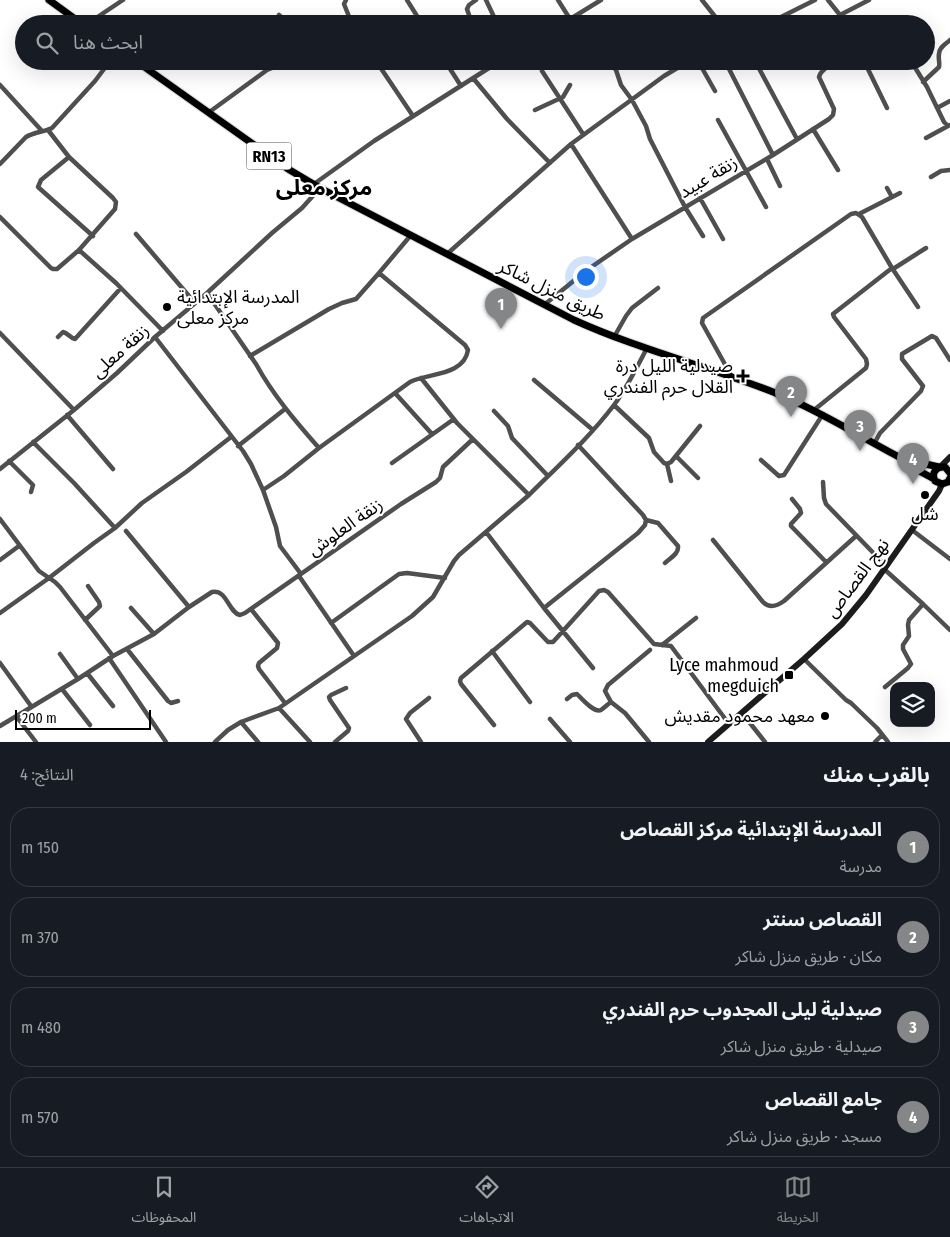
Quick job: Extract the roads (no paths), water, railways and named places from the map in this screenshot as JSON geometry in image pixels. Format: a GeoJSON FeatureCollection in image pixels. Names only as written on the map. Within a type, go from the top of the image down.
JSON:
{"type":"FeatureCollection","features":[{"type":"Feature","properties":{"kind":"main road"},"geometry":{"type":"LineString","coordinates":[[49,0],[70,15]]}},
{"type":"Feature","properties":{"kind":"main road","name":"طريق منزل شاكر"},"geometry":{"type":"LineString","coordinates":[[148,70],[288,169],[544,305],[614,337],[777,394],[823,414],[941,483]]}},
{"type":"Feature","properties":{"kind":"main road","name":"طريق منزل شاكر"},"geometry":{"type":"LineString","coordinates":[[899,457],[940,467]]}},
{"type":"Feature","properties":{"kind":"main road"},"geometry":{"type":"LineString","coordinates":[[940,467],[934,473],[941,483],[948,482],[950,478]]}},
{"type":"Feature","properties":{"kind":"main road","name":"RN13"},"geometry":{"type":"LineString","coordinates":[[940,467],[945,467],[950,473]]}},
{"type":"Feature","properties":{"kind":"street"},"geometry":{"type":"LineString","coordinates":[[100,15],[123,0]]}},
{"type":"Feature","properties":{"kind":"street"},"geometry":{"type":"LineString","coordinates":[[346,0],[344,4],[348,15]]}},
{"type":"Feature","properties":{"kind":"street"},"geometry":{"type":"LineString","coordinates":[[407,0],[416,15]]}},
{"type":"Feature","properties":{"kind":"street"},"geometry":{"type":"LineString","coordinates":[[469,15],[467,8],[476,0]]}},
{"type":"Feature","properties":{"kind":"street"},"geometry":{"type":"LineString","coordinates":[[486,0],[494,15]]}},
{"type":"Feature","properties":{"kind":"street"},"geometry":{"type":"LineString","coordinates":[[558,0],[567,15]]}},
{"type":"Feature","properties":{"kind":"street"},"geometry":{"type":"LineString","coordinates":[[577,15],[601,0]]}},
{"type":"Feature","properties":{"kind":"street"},"geometry":{"type":"LineString","coordinates":[[702,0],[714,15]]}},
{"type":"Feature","properties":{"kind":"street"},"geometry":{"type":"LineString","coordinates":[[785,15],[815,0]]}},
{"type":"Feature","properties":{"kind":"street"},"geometry":{"type":"LineString","coordinates":[[828,0],[840,15],[869,0]]}},
{"type":"Feature","properties":{"kind":"street"},"geometry":{"type":"LineString","coordinates":[[852,0],[856,6]]}},
{"type":"Feature","properties":{"kind":"street"},"geometry":{"type":"LineString","coordinates":[[923,82],[939,68],[939,50],[950,40]]}},
{"type":"Feature","properties":{"kind":"street"},"geometry":{"type":"LineString","coordinates":[[0,164],[26,137],[52,128],[103,70]]}},
{"type":"Feature","properties":{"kind":"street"},"geometry":{"type":"LineString","coordinates":[[208,113],[267,70]]}},
{"type":"Feature","properties":{"kind":"street"},"geometry":{"type":"LineString","coordinates":[[382,70],[413,116]]}},
{"type":"Feature","properties":{"kind":"street"},"geometry":{"type":"LineString","coordinates":[[450,70],[460,86]]}},
{"type":"Feature","properties":{"kind":"street"},"geometry":{"type":"LineString","coordinates":[[317,186],[374,141],[484,70]]}},
{"type":"Feature","properties":{"kind":"street"},"geometry":{"type":"LineString","coordinates":[[616,70],[621,85],[632,100],[646,126],[650,140],[685,207],[703,236]]}},
{"type":"Feature","properties":{"kind":"street"},"geometry":{"type":"LineString","coordinates":[[447,254],[583,134],[674,70]]}},
{"type":"Feature","properties":{"kind":"street"},"geometry":{"type":"LineString","coordinates":[[703,70],[715,91]]}},
{"type":"Feature","properties":{"kind":"street"},"geometry":{"type":"LineString","coordinates":[[730,70],[773,155]]}},
{"type":"Feature","properties":{"kind":"street"},"geometry":{"type":"LineString","coordinates":[[760,70],[796,139]]}},
{"type":"Feature","properties":{"kind":"street","name":"زنقة عبيد"},"geometry":{"type":"LineString","coordinates":[[544,305],[587,270],[632,239],[767,159],[829,119],[834,113],[833,106],[819,77],[823,70]]}},
{"type":"Feature","properties":{"kind":"street"},"geometry":{"type":"LineString","coordinates":[[868,70],[887,108]]}},
{"type":"Feature","properties":{"kind":"street"},"geometry":{"type":"LineString","coordinates":[[916,70],[944,122],[949,125],[926,138]]}},
{"type":"Feature","properties":{"kind":"street"},"geometry":{"type":"LineString","coordinates":[[542,71],[583,134]]}},
{"type":"Feature","properties":{"kind":"street"},"geometry":{"type":"LineString","coordinates":[[474,78],[508,120],[550,163]]}},
{"type":"Feature","properties":{"kind":"street"},"geometry":{"type":"LineString","coordinates":[[0,85],[42,131]]}},
{"type":"Feature","properties":{"kind":"street"},"geometry":{"type":"LineString","coordinates":[[535,110],[560,99],[570,85]]}},
{"type":"Feature","properties":{"kind":"street"},"geometry":{"type":"LineString","coordinates":[[937,108],[950,101]]}},
{"type":"Feature","properties":{"kind":"street"},"geometry":{"type":"LineString","coordinates":[[718,120],[766,208]]}},
{"type":"Feature","properties":{"kind":"street"},"geometry":{"type":"LineString","coordinates":[[813,129],[838,170]]}},
{"type":"Feature","properties":{"kind":"street"},"geometry":{"type":"LineString","coordinates":[[0,217],[51,268],[57,269],[79,250],[115,209],[116,202],[69,157],[48,130]]}},
{"type":"Feature","properties":{"kind":"street"},"geometry":{"type":"LineString","coordinates":[[571,144],[632,239]]}},
{"type":"Feature","properties":{"kind":"street"},"geometry":{"type":"LineString","coordinates":[[69,157],[41,180],[38,187],[92,236]]}},
{"type":"Feature","properties":{"kind":"street"},"geometry":{"type":"LineString","coordinates":[[767,159],[780,186]]}},
{"type":"Feature","properties":{"kind":"street"},"geometry":{"type":"LineString","coordinates":[[931,177],[941,171],[950,170]]}},
{"type":"Feature","properties":{"kind":"street","name":"زنقة معلى"},"geometry":{"type":"LineString","coordinates":[[0,468],[117,374],[302,208],[317,186]]}},
{"type":"Feature","properties":{"kind":"street"},"geometry":{"type":"LineString","coordinates":[[887,188],[892,197]]}},
{"type":"Feature","properties":{"kind":"street"},"geometry":{"type":"LineString","coordinates":[[733,378],[702,323],[703,318],[849,215],[859,214],[900,193]]}},
{"type":"Feature","properties":{"kind":"street"},"geometry":{"type":"LineString","coordinates":[[700,198],[723,239]]}},
{"type":"Feature","properties":{"kind":"street"},"geometry":{"type":"LineString","coordinates":[[859,214],[918,307]]}},
{"type":"Feature","properties":{"kind":"street"},"geometry":{"type":"LineString","coordinates":[[136,234],[195,303]]}},
{"type":"Feature","properties":{"kind":"street"},"geometry":{"type":"LineString","coordinates":[[250,356],[329,309],[354,300],[380,273],[411,235]]}},
{"type":"Feature","properties":{"kind":"street"},"geometry":{"type":"LineString","coordinates":[[814,410],[866,368],[868,364],[833,314],[892,268],[926,248]]}},
{"type":"Feature","properties":{"kind":"street"},"geometry":{"type":"LineString","coordinates":[[79,250],[163,331]]}},
{"type":"Feature","properties":{"kind":"street"},"geometry":{"type":"LineString","coordinates":[[263,490],[410,382],[438,375],[456,367],[467,355],[468,350],[465,346],[380,273]]}},
{"type":"Feature","properties":{"kind":"street"},"geometry":{"type":"LineString","coordinates":[[614,337],[632,308],[658,288]]}},
{"type":"Feature","properties":{"kind":"street"},"geometry":{"type":"LineString","coordinates":[[58,337],[63,332],[66,332],[75,339],[120,289]]}},
{"type":"Feature","properties":{"kind":"street"},"geometry":{"type":"LineString","coordinates":[[206,294],[285,409],[319,448]]}},
{"type":"Feature","properties":{"kind":"street"},"geometry":{"type":"LineString","coordinates":[[0,333],[74,410]]}},
{"type":"Feature","properties":{"kind":"street"},"geometry":{"type":"LineString","coordinates":[[874,444],[880,433],[921,392],[923,386],[902,359],[902,354],[932,336],[936,338],[950,360]]}},
{"type":"Feature","properties":{"kind":"street"},"geometry":{"type":"LineString","coordinates":[[156,337],[251,464],[263,490],[276,527],[280,546],[354,656]]}},
{"type":"Feature","properties":{"kind":"street"},"geometry":{"type":"LineString","coordinates":[[214,742],[241,722],[279,708],[412,616],[426,604],[438,589],[457,558],[529,495],[593,430],[628,385],[647,348]]}},
{"type":"Feature","properties":{"kind":"street"},"geometry":{"type":"LineString","coordinates":[[421,378],[473,439],[529,495]]}},
{"type":"Feature","properties":{"kind":"street"},"geometry":{"type":"LineString","coordinates":[[534,380],[593,430]]}},
{"type":"Feature","properties":{"kind":"street"},"geometry":{"type":"LineString","coordinates":[[395,393],[432,434]]}},
{"type":"Feature","properties":{"kind":"street"},"geometry":{"type":"LineString","coordinates":[[614,405],[649,438],[655,453],[667,464],[670,481]]}},
{"type":"Feature","properties":{"kind":"street"},"geometry":{"type":"LineString","coordinates":[[238,446],[285,409]]}},
{"type":"Feature","properties":{"kind":"street"},"geometry":{"type":"LineString","coordinates":[[494,412],[508,426],[512,438],[548,476]]}},
{"type":"Feature","properties":{"kind":"street"},"geometry":{"type":"LineString","coordinates":[[761,460],[779,476],[784,475],[823,414]]}},
{"type":"Feature","properties":{"kind":"street"},"geometry":{"type":"LineString","coordinates":[[68,415],[113,469]]}},
{"type":"Feature","properties":{"kind":"street"},"geometry":{"type":"LineString","coordinates":[[392,463],[454,418]]}},
{"type":"Feature","properties":{"kind":"street"},"geometry":{"type":"LineString","coordinates":[[667,464],[671,462],[700,426]]}},
{"type":"Feature","properties":{"kind":"street"},"geometry":{"type":"LineString","coordinates":[[0,613],[115,528],[142,503],[231,437]]}},
{"type":"Feature","properties":{"kind":"street","name":"زنقة العلوش"},"geometry":{"type":"LineString","coordinates":[[252,609],[401,504],[436,482],[440,478],[442,467],[473,439]]}},
{"type":"Feature","properties":{"kind":"street"},"geometry":{"type":"LineString","coordinates":[[33,442],[115,528]]}},
{"type":"Feature","properties":{"kind":"street"},"geometry":{"type":"LineString","coordinates":[[578,445],[646,520],[658,523],[678,546],[678,551],[665,563]]}},
{"type":"Feature","properties":{"kind":"street"},"geometry":{"type":"LineString","coordinates":[[676,456],[698,478]]}},
{"type":"Feature","properties":{"kind":"street"},"geometry":{"type":"LineString","coordinates":[[940,467],[950,457]]}},
{"type":"Feature","properties":{"kind":"street"},"geometry":{"type":"LineString","coordinates":[[9,461],[33,485],[31,492]]}},
{"type":"Feature","properties":{"kind":"street"},"geometry":{"type":"LineString","coordinates":[[822,482],[826,504],[885,568],[950,630]]}},
{"type":"Feature","properties":{"kind":"street","name":"نهج القصاص"},"geometry":{"type":"LineString","coordinates":[[708,742],[842,624],[866,595],[912,530],[941,483]]}},
{"type":"Feature","properties":{"kind":"street"},"geometry":{"type":"LineString","coordinates":[[792,499],[801,513],[791,526],[826,562]]}},
{"type":"Feature","properties":{"kind":"street"},"geometry":{"type":"LineString","coordinates":[[0,519],[39,571],[60,587],[85,620],[166,742]]}},
{"type":"Feature","properties":{"kind":"street"},"geometry":{"type":"LineString","coordinates":[[544,608],[633,537],[645,525],[646,520]]}},
{"type":"Feature","properties":{"kind":"street"},"geometry":{"type":"LineString","coordinates":[[912,530],[950,559]]}},
{"type":"Feature","properties":{"kind":"street"},"geometry":{"type":"LineString","coordinates":[[126,531],[189,607]]}},
{"type":"Feature","properties":{"kind":"street"},"geometry":{"type":"LineString","coordinates":[[486,532],[593,668]]}},
{"type":"Feature","properties":{"kind":"street"},"geometry":{"type":"LineString","coordinates":[[712,540],[763,602],[770,606],[784,601],[856,536]]}},
{"type":"Feature","properties":{"kind":"street"},"geometry":{"type":"LineString","coordinates":[[0,560],[19,546]]}},
{"type":"Feature","properties":{"kind":"street"},"geometry":{"type":"LineString","coordinates":[[331,623],[399,574],[406,573],[445,578]]}},
{"type":"Feature","properties":{"kind":"street"},"geometry":{"type":"LineString","coordinates":[[85,620],[100,606],[88,586]]}},
{"type":"Feature","properties":{"kind":"street"},"geometry":{"type":"LineString","coordinates":[[494,724],[461,684],[461,678],[527,622],[550,643],[554,642],[599,591],[604,590],[608,592],[652,642],[671,646],[729,724]]}},
{"type":"Feature","properties":{"kind":"street"},"geometry":{"type":"LineString","coordinates":[[0,726],[111,657],[154,634],[189,607],[216,591],[221,594],[236,614],[242,615],[252,609],[278,643],[277,648],[258,666],[285,703]]}},
{"type":"Feature","properties":{"kind":"street"},"geometry":{"type":"LineString","coordinates":[[885,687],[911,664],[902,645],[909,636],[909,620],[923,604]]}},
{"type":"Feature","properties":{"kind":"street"},"geometry":{"type":"LineString","coordinates":[[131,608],[154,634]]}},
{"type":"Feature","properties":{"kind":"street"},"geometry":{"type":"LineString","coordinates":[[662,645],[696,618]]}},
{"type":"Feature","properties":{"kind":"street"},"geometry":{"type":"LineString","coordinates":[[127,649],[168,701],[171,703],[178,701]]}},
{"type":"Feature","properties":{"kind":"street"},"geometry":{"type":"LineString","coordinates":[[649,742],[625,713],[611,702],[605,692],[608,685],[650,650]]}},
{"type":"Feature","properties":{"kind":"street"},"geometry":{"type":"LineString","coordinates":[[492,651],[530,702]]}},
{"type":"Feature","properties":{"kind":"street"},"geometry":{"type":"LineString","coordinates":[[60,654],[78,679]]}},
{"type":"Feature","properties":{"kind":"street"},"geometry":{"type":"LineString","coordinates":[[804,659],[878,728],[888,742]]}},
{"type":"Feature","properties":{"kind":"street"},"geometry":{"type":"LineString","coordinates":[[0,663],[31,706]]}},
{"type":"Feature","properties":{"kind":"street"},"geometry":{"type":"LineString","coordinates":[[87,673],[113,706]]}},
{"type":"Feature","properties":{"kind":"street"},"geometry":{"type":"LineString","coordinates":[[335,742],[349,728],[329,697],[346,688]]}},
{"type":"Feature","properties":{"kind":"street"},"geometry":{"type":"LineString","coordinates":[[62,689],[90,724]]}},
{"type":"Feature","properties":{"kind":"street"},"geometry":{"type":"LineString","coordinates":[[567,700],[572,695],[577,694],[597,711],[611,702]]}},
{"type":"Feature","properties":{"kind":"street"},"geometry":{"type":"LineString","coordinates":[[421,742],[406,719],[410,713],[429,698]]}},
{"type":"Feature","properties":{"kind":"street"},"geometry":{"type":"LineString","coordinates":[[279,708],[310,742]]}},
{"type":"Feature","properties":{"kind":"street"},"geometry":{"type":"LineString","coordinates":[[742,713],[766,742]]}},
{"type":"Feature","properties":{"kind":"street"},"geometry":{"type":"LineString","coordinates":[[16,716],[36,742]]}},
{"type":"Feature","properties":{"kind":"street"},"geometry":{"type":"LineString","coordinates":[[550,719],[570,742]]}},
{"type":"Feature","properties":{"kind":"street"},"geometry":{"type":"LineString","coordinates":[[241,722],[258,742]]}},
{"type":"Feature","properties":{"kind":"street"},"geometry":{"type":"LineString","coordinates":[[876,742],[882,735]]}},
{"type":"Feature","properties":{"kind":"place","name":"المدرسة الإبتدائية مركز معلى"},"geometry":{"type":"Point","coordinates":[167,307]}},
{"type":"Feature","properties":{"kind":"place","name":"المدرسة الإبتدائية مركز القصاص"},"geometry":{"type":"Point","coordinates":[501,329]}},
{"type":"Feature","properties":{"kind":"place","name":"صيدلية الليل درة القلال حرم الفندري"},"geometry":{"type":"Point","coordinates":[743,376]}},
{"type":"Feature","properties":{"kind":"place","name":"القصاص سنتر"},"geometry":{"type":"Point","coordinates":[791,417]}},
{"type":"Feature","properties":{"kind":"place","name":"صيدلية ليلى المجدوب حرم الفندري"},"geometry":{"type":"Point","coordinates":[860,451]}},
{"type":"Feature","properties":{"kind":"place","name":"جامع القصاص"},"geometry":{"type":"Point","coordinates":[913,484]}},
{"type":"Feature","properties":{"kind":"place","name":"شل"},"geometry":{"type":"Point","coordinates":[925,495]}},
{"type":"Feature","properties":{"kind":"place","name":"Lyce mahmoud megduich"},"geometry":{"type":"Point","coordinates":[789,675]}},
{"type":"Feature","properties":{"kind":"place","name":"معهد محمود مقديش"},"geometry":{"type":"Point","coordinates":[825,716]}},
{"type":"Feature","properties":{"kind":"district","name":"مركز معلى"},"geometry":{"type":"Point","coordinates":[324,187]}}]}
